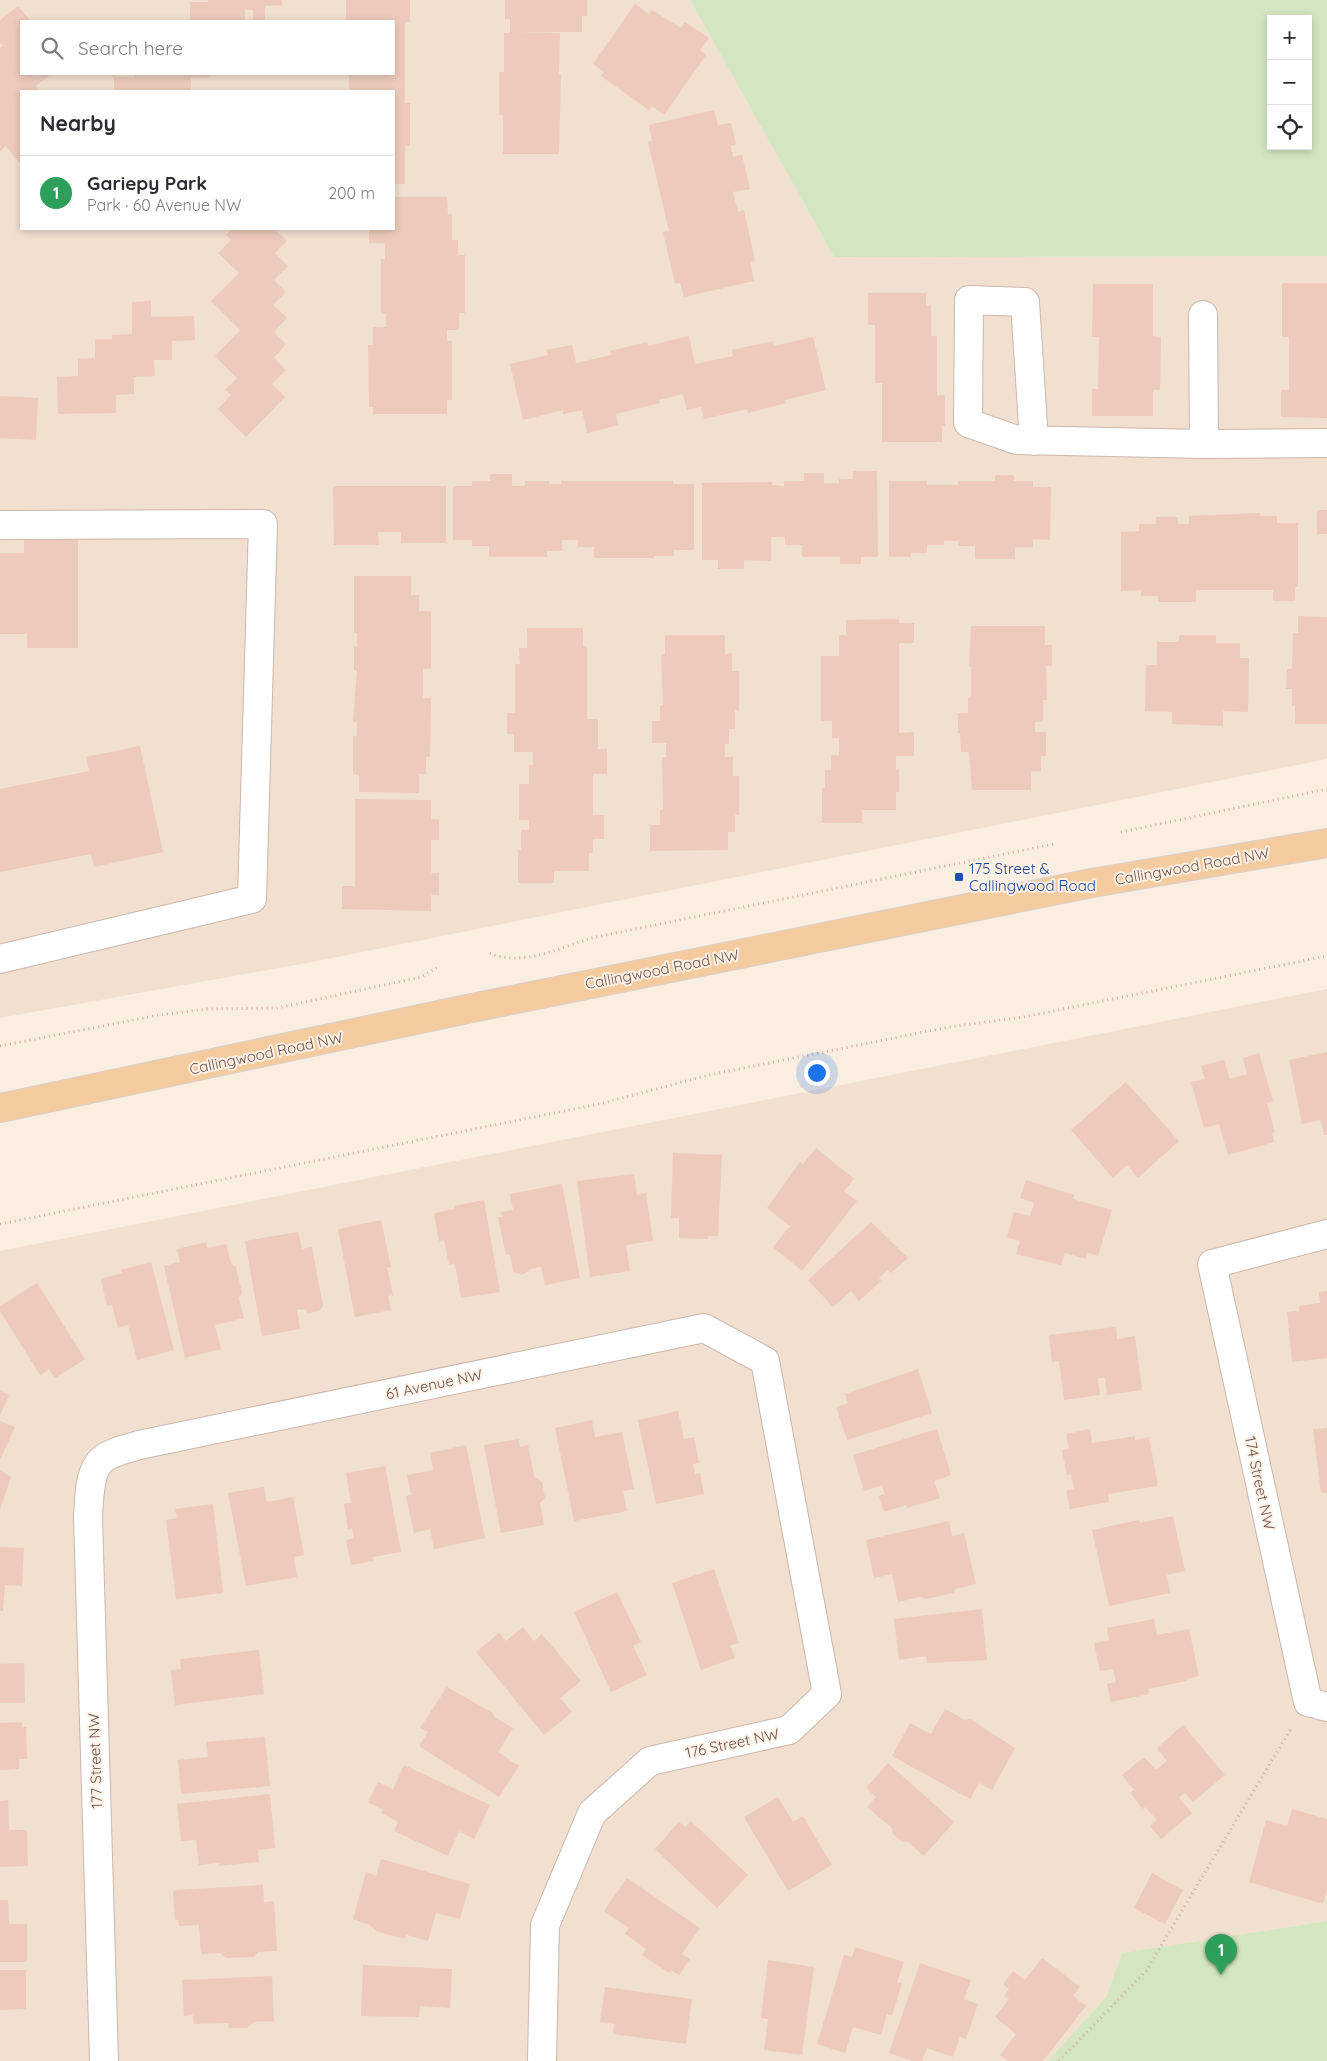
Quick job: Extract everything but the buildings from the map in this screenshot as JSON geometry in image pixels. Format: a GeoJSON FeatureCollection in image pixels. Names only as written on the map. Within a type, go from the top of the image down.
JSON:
{"type":"FeatureCollection","features":[{"type":"Feature","properties":{"kind":"main road","name":"Callingwood Road NW"},"geometry":{"type":"LineString","coordinates":[[0,1108],[472,1008],[1092,882],[1327,843]]}},
{"type":"Feature","properties":{"kind":"street"},"geometry":{"type":"LineString","coordinates":[[1034,441],[1025,302],[969,300],[968,423],[1018,440],[1034,441],[1204,444],[1327,443]]}},
{"type":"Feature","properties":{"kind":"street"},"geometry":{"type":"LineString","coordinates":[[1203,315],[1204,444]]}},
{"type":"Feature","properties":{"kind":"street"},"geometry":{"type":"LineString","coordinates":[[0,525],[263,524],[252,899],[0,959]]}},
{"type":"Feature","properties":{"kind":"street","name":"174 Street NW"},"geometry":{"type":"LineString","coordinates":[[1318,1704],[1212,1264],[1327,1234]]}},
{"type":"Feature","properties":{"kind":"street","name":"61 Avenue NW"},"geometry":{"type":"LineString","coordinates":[[100,1463],[116,1452],[139,1445],[704,1328],[765,1361]]}},
{"type":"Feature","properties":{"kind":"street","name":"176 Street NW"},"geometry":{"type":"LineString","coordinates":[[542,2061],[545,1925],[592,1813],[650,1760],[789,1730],[827,1694],[765,1361]]}},
{"type":"Feature","properties":{"kind":"street","name":"177 Street NW"},"geometry":{"type":"LineString","coordinates":[[100,1463],[90,1489],[88,1517],[104,2061]]}},
{"type":"Feature","properties":{"kind":"path"},"geometry":{"type":"LineString","coordinates":[[1121,832],[1327,789]]}},
{"type":"Feature","properties":{"kind":"path"},"geometry":{"type":"LineString","coordinates":[[490,953],[506,959],[518,958],[557,949],[591,938],[1054,844]]}},
{"type":"Feature","properties":{"kind":"path"},"geometry":{"type":"LineString","coordinates":[[0,1224],[599,1104],[709,1075],[949,1027],[1023,1017],[1327,956]]}},
{"type":"Feature","properties":{"kind":"path"},"geometry":{"type":"LineString","coordinates":[[0,1046],[159,1015],[207,1010],[277,1008],[420,977],[438,967]]}},
{"type":"Feature","properties":{"kind":"path"},"geometry":{"type":"LineString","coordinates":[[1059,2061],[1146,1971],[1240,1811],[1318,1704]]}},
{"type":"Feature","properties":{"kind":"shaded area"},"geometry":{"type":"Polygon","coordinates":[[[0,0],[690,0],[834,257],[1327,256],[1327,759],[312,962],[0,1018],[0,0]]]}},
{"type":"Feature","properties":{"kind":"shaded area"},"geometry":{"type":"Polygon","coordinates":[[[1327,989],[1327,1921],[1122,1953],[1106,1997],[1048,2061],[0,2061],[0,1251],[1327,989]]]}},
{"type":"Feature","properties":{"kind":"green space"},"geometry":{"type":"Polygon","coordinates":[[[690,0],[1327,0],[1327,256],[834,257],[690,0]]]}},
{"type":"Feature","properties":{"kind":"green space"},"geometry":{"type":"Polygon","coordinates":[[[1327,1921],[1327,2061],[1048,2061],[1106,1997],[1122,1953],[1327,1921]]]}},
{"type":"Feature","properties":{"kind":"place","name":"175 Street & Callingwood Road"},"geometry":{"type":"Point","coordinates":[959,877]}},
{"type":"Feature","properties":{"kind":"place","name":"Gariepy Park"},"geometry":{"type":"Point","coordinates":[1221,1975]}}]}
